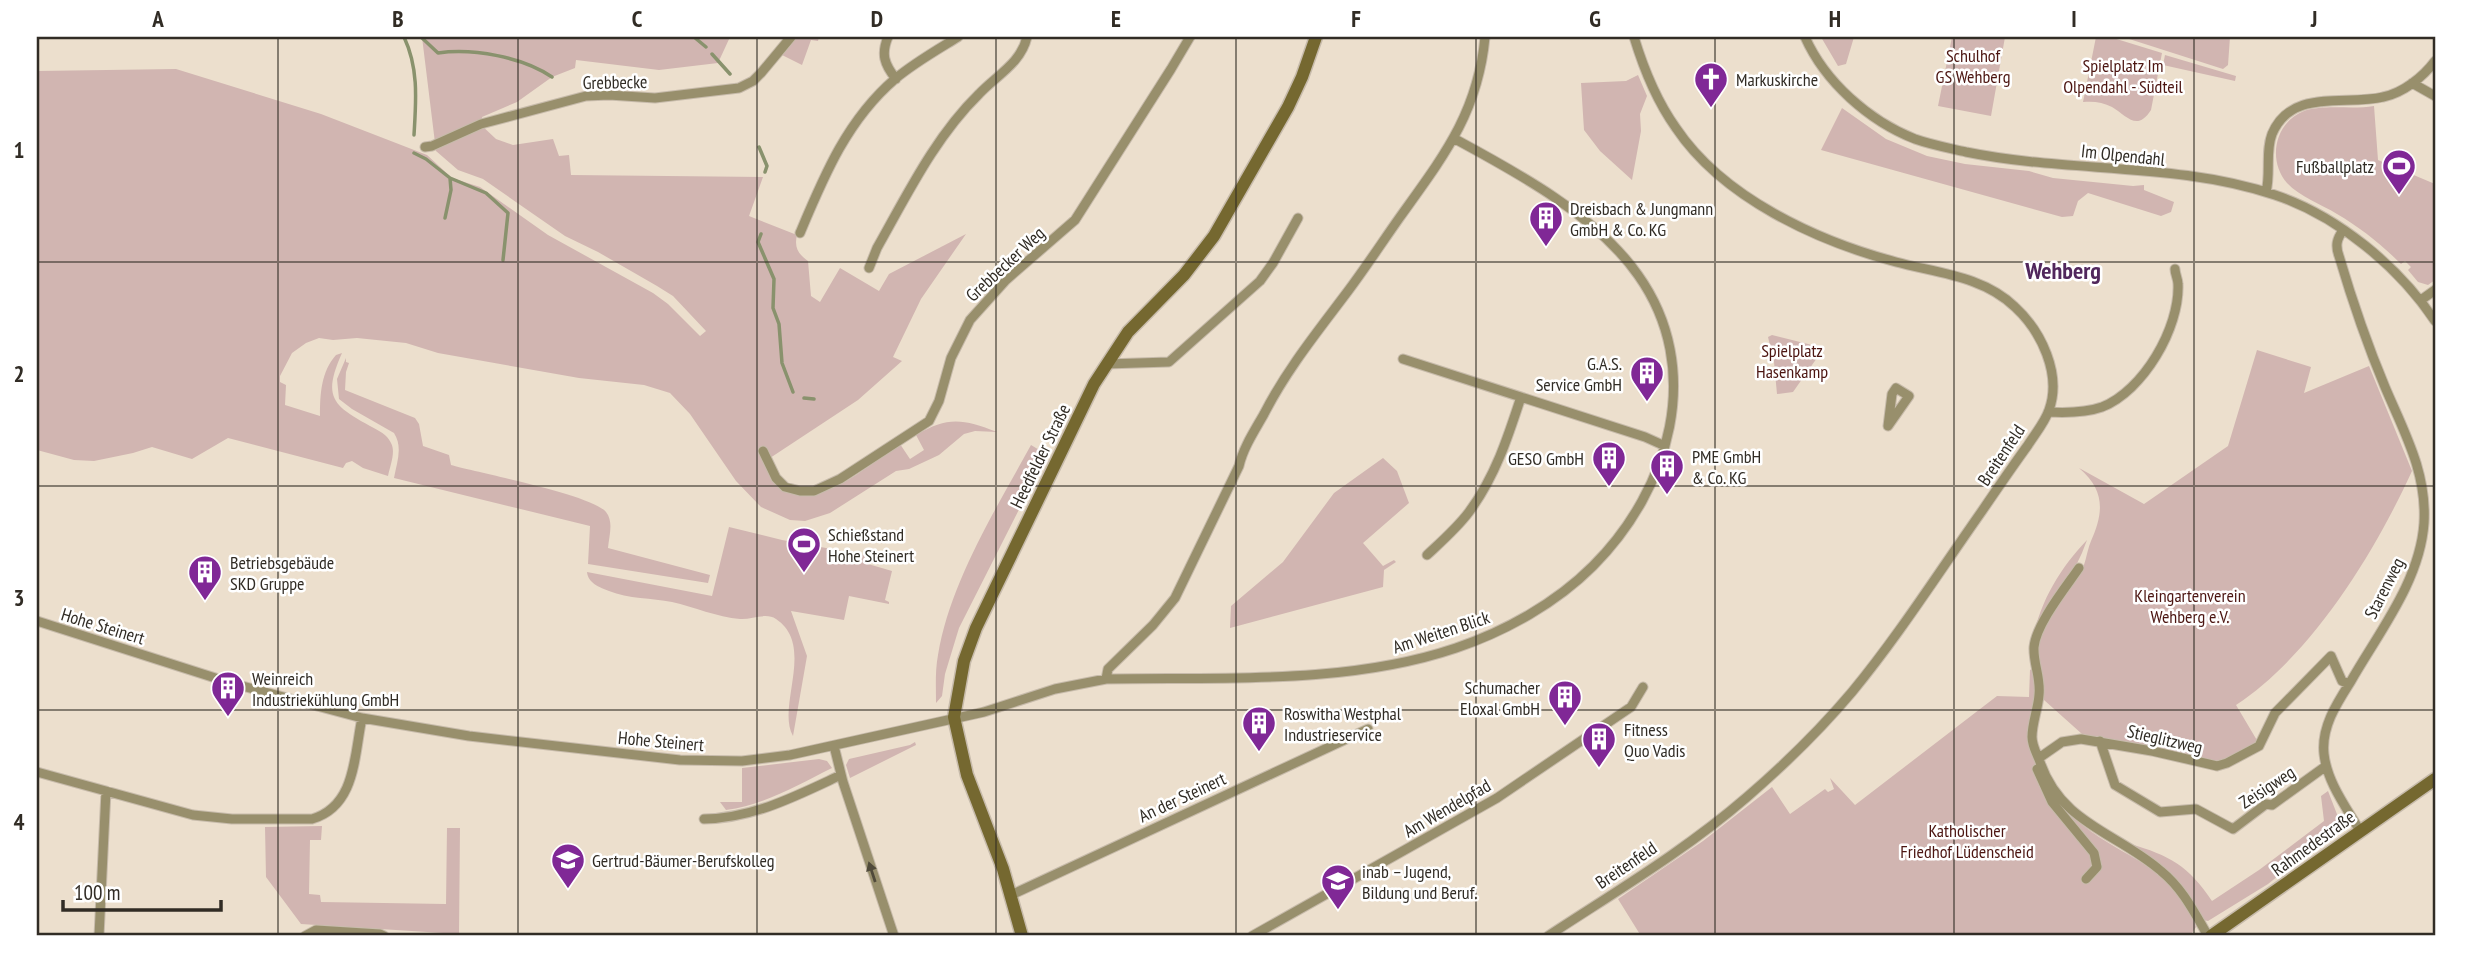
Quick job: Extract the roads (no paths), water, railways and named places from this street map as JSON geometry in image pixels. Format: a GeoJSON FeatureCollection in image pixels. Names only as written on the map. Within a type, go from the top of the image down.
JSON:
{"type":"FeatureCollection","features":[{"type":"Feature","properties":{"kind":"main road","name":"Heedfelder Straße"},"geometry":{"type":"LineString","coordinates":[[1022,936],[1003,869],[967,775],[954,717],[971,639],[1079,414],[1106,365],[1128,332],[1184,275],[1214,236],[1288,107],[1302,78],[1316,37]]}},
{"type":"Feature","properties":{"kind":"main road","name":"Rahmedestraße"},"geometry":{"type":"LineString","coordinates":[[2209,936],[2435,779]]}},
{"type":"Feature","properties":{"kind":"street","name":"Grebbecke"},"geometry":{"type":"LineString","coordinates":[[425,147],[481,124],[586,96],[608,94],[655,98],[739,88],[754,80],[791,37]]}},
{"type":"Feature","properties":{"kind":"street"},"geometry":{"type":"LineString","coordinates":[[888,37],[883,57],[887,69],[896,79]]}},
{"type":"Feature","properties":{"kind":"street"},"geometry":{"type":"LineString","coordinates":[[800,233],[821,183],[846,136],[866,108],[896,79],[958,37]]}},
{"type":"Feature","properties":{"kind":"street"},"geometry":{"type":"LineString","coordinates":[[869,268],[877,247],[947,131],[980,92],[1018,58],[1027,37]]}},
{"type":"Feature","properties":{"kind":"street","name":"Grebbecker Weg"},"geometry":{"type":"LineString","coordinates":[[763,451],[776,478],[785,487],[814,491],[834,482],[929,421],[939,401],[946,370],[970,320],[1006,280],[1075,220],[1190,37]]}},
{"type":"Feature","properties":{"kind":"street"},"geometry":{"type":"LineString","coordinates":[[1106,679],[1108,669],[1153,625],[1175,598],[1242,455],[1293,362],[1351,287],[1455,139],[1476,89],[1485,37]]}},
{"type":"Feature","properties":{"kind":"street","name":"Breitenfeld"},"geometry":{"type":"LineString","coordinates":[[1548,936],[1708,828],[1747,797],[1805,743],[1851,693],[1895,635],[2048,412],[2052,382],[2046,352],[2039,337],[2015,307],[1993,290],[1963,278],[1894,262],[1825,238],[1784,219],[1732,185],[1709,166],[1675,128],[1645,73],[1634,37]]}},
{"type":"Feature","properties":{"kind":"street","name":"Im Olpendahl"},"geometry":{"type":"LineString","coordinates":[[1805,37],[1821,66],[1847,95],[1891,127],[1921,141],[1994,158],[2176,176],[2266,192],[2285,199],[2343,230],[2388,264],[2421,300],[2435,321]]}},
{"type":"Feature","properties":{"kind":"street"},"geometry":{"type":"LineString","coordinates":[[2266,192],[2272,135],[2282,117],[2300,105],[2315,102],[2383,97],[2412,83],[2427,72],[2435,61]]}},
{"type":"Feature","properties":{"kind":"street"},"geometry":{"type":"LineString","coordinates":[[2412,83],[2435,96]]}},
{"type":"Feature","properties":{"kind":"street","name":"Am Weiten Blick"},"geometry":{"type":"LineString","coordinates":[[954,717],[984,712],[1055,689],[1106,679],[1349,672],[1427,657],[1485,637],[1535,611],[1572,584],[1598,560],[1625,527],[1644,496],[1665,446],[1674,409],[1674,369],[1672,351],[1660,311],[1620,253],[1585,221],[1505,166],[1455,139]]}},
{"type":"Feature","properties":{"kind":"street"},"geometry":{"type":"LineString","coordinates":[[1106,365],[1169,362],[1260,281],[1298,218]]}},
{"type":"Feature","properties":{"kind":"street","name":"Starenweg"},"geometry":{"type":"LineString","coordinates":[[2343,230],[2337,239],[2336,248],[2373,355],[2415,454],[2423,483],[2424,502],[2421,543],[2413,574],[2326,726],[2323,747],[2326,766],[2360,831]]}},
{"type":"Feature","properties":{"kind":"street"},"geometry":{"type":"LineString","coordinates":[[2048,412],[2072,413],[2100,407],[2116,400],[2140,378],[2159,351],[2170,326],[2178,285],[2175,269]]}},
{"type":"Feature","properties":{"kind":"street"},"geometry":{"type":"LineString","coordinates":[[2421,300],[2435,290]]}},
{"type":"Feature","properties":{"kind":"street"},"geometry":{"type":"LineString","coordinates":[[1403,359],[1645,437],[1665,446]]}},
{"type":"Feature","properties":{"kind":"street"},"geometry":{"type":"LineString","coordinates":[[1427,555],[1458,525],[1486,488],[1503,450],[1521,397]]}},
{"type":"Feature","properties":{"kind":"street"},"geometry":{"type":"LineString","coordinates":[[2080,568],[2036,639],[2034,647],[2039,693],[2032,739],[2053,788],[2070,808],[2102,834],[2147,859],[2176,884],[2209,936]]}},
{"type":"Feature","properties":{"kind":"street","name":"Hohe Steinert"},"geometry":{"type":"LineString","coordinates":[[37,621],[231,683],[362,719],[469,736],[680,761],[742,761],[783,756],[954,717]]}},
{"type":"Feature","properties":{"kind":"street","name":"Stieglitzweg"},"geometry":{"type":"LineString","coordinates":[[2039,758],[2062,742],[2081,739],[2217,766],[2236,760],[2259,746],[2275,713],[2331,656],[2342,681],[2349,684]]}},
{"type":"Feature","properties":{"kind":"street","name":"Am Wendelpfad"},"geometry":{"type":"LineString","coordinates":[[1252,936],[1497,799],[1631,706],[1643,687]]}},
{"type":"Feature","properties":{"kind":"street"},"geometry":{"type":"LineString","coordinates":[[37,772],[177,811],[217,818],[312,819],[335,807],[347,792],[362,719]]}},
{"type":"Feature","properties":{"kind":"street","name":"An der Steinert"},"geometry":{"type":"LineString","coordinates":[[1011,895],[1368,729]]}},
{"type":"Feature","properties":{"kind":"street","name":"Zeisigweg"},"geometry":{"type":"LineString","coordinates":[[2099,741],[2115,785],[2160,812],[2196,809],[2233,829],[2266,804],[2272,805],[2326,766]]}},
{"type":"Feature","properties":{"kind":"street"},"geometry":{"type":"LineString","coordinates":[[834,746],[894,936]]}},
{"type":"Feature","properties":{"kind":"street"},"geometry":{"type":"LineString","coordinates":[[2039,758],[2036,763],[2038,770],[2052,803],[2094,853],[2096,867],[2086,879]]}},
{"type":"Feature","properties":{"kind":"street"},"geometry":{"type":"LineString","coordinates":[[704,819],[755,813],[841,775]]}},
{"type":"Feature","properties":{"kind":"street"},"geometry":{"type":"LineString","coordinates":[[99,936],[106,791]]}},
{"type":"Feature","properties":{"kind":"street"},"geometry":{"type":"LineString","coordinates":[[304,936],[316,930],[384,936]]}},
{"type":"Feature","properties":{"kind":"waterway"},"geometry":{"type":"LineString","coordinates":[[404,37],[414,73],[414,135]]}},
{"type":"Feature","properties":{"kind":"waterway"},"geometry":{"type":"LineString","coordinates":[[421,37],[438,53],[482,53],[512,59],[552,77]]}},
{"type":"Feature","properties":{"kind":"waterway"},"geometry":{"type":"LineString","coordinates":[[694,37],[706,47]]}},
{"type":"Feature","properties":{"kind":"waterway"},"geometry":{"type":"LineString","coordinates":[[712,54],[730,74]]}},
{"type":"Feature","properties":{"kind":"waterway"},"geometry":{"type":"LineString","coordinates":[[759,147],[767,166],[765,172]]}},
{"type":"Feature","properties":{"kind":"waterway"},"geometry":{"type":"LineString","coordinates":[[414,153],[450,178],[451,190],[445,218]]}},
{"type":"Feature","properties":{"kind":"waterway"},"geometry":{"type":"LineString","coordinates":[[450,178],[486,193],[508,213],[503,260]]}},
{"type":"Feature","properties":{"kind":"waterway"},"geometry":{"type":"LineString","coordinates":[[761,234],[758,242],[774,279],[773,308],[779,324],[782,363],[793,392]]}},
{"type":"Feature","properties":{"kind":"waterway"},"geometry":{"type":"LineString","coordinates":[[804,398],[814,399]]}},
{"type":"Feature","properties":{"kind":"place","name":"Markuskirche"},"geometry":{"type":"Point","coordinates":[1711,109]}},
{"type":"Feature","properties":{"kind":"place","name":"Fußballplatz"},"geometry":{"type":"Point","coordinates":[2399,196]}},
{"type":"Feature","properties":{"kind":"place","name":"Dreisbach & Jungmann GmbH & Co. KG"},"geometry":{"type":"Point","coordinates":[1546,248]}},
{"type":"Feature","properties":{"kind":"place","name":"G.A.S. Service GmbH"},"geometry":{"type":"Point","coordinates":[1647,403]}},
{"type":"Feature","properties":{"kind":"place","name":"GESO GmbH"},"geometry":{"type":"Point","coordinates":[1609,488]}},
{"type":"Feature","properties":{"kind":"place","name":"PME GmbH & Co. KG"},"geometry":{"type":"Point","coordinates":[1667,496]}},
{"type":"Feature","properties":{"kind":"place","name":"Schießstand Hohe Steinert"},"geometry":{"type":"Point","coordinates":[804,574]}},
{"type":"Feature","properties":{"kind":"place","name":"Betriebsgebäude SKD Gruppe"},"geometry":{"type":"Point","coordinates":[205,602]}},
{"type":"Feature","properties":{"kind":"place","name":"Weinreich Industriekühlung GmbH"},"geometry":{"type":"Point","coordinates":[228,718]}},
{"type":"Feature","properties":{"kind":"place","name":"Schumacher Eloxal GmbH"},"geometry":{"type":"Point","coordinates":[1565,727]}},
{"type":"Feature","properties":{"kind":"place","name":"Roswitha Westphal Industrieservice"},"geometry":{"type":"Point","coordinates":[1259,753]}},
{"type":"Feature","properties":{"kind":"place","name":"Fitness Quo Vadis"},"geometry":{"type":"Point","coordinates":[1599,769]}},
{"type":"Feature","properties":{"kind":"place","name":"Gertrud-Bäumer-Berufskolleg"},"geometry":{"type":"Point","coordinates":[568,890]}},
{"type":"Feature","properties":{"kind":"place","name":"inab – Jugend, Bildung und Beruf."},"geometry":{"type":"Point","coordinates":[1338,911]}},
{"type":"Feature","properties":{"kind":"district","name":"Wehberg"},"geometry":{"type":"Point","coordinates":[2063,270]}},
{"type":"Feature","properties":{"kind":"park label","name":"Schulhof GS Wehberg"},"geometry":{"type":"Point","coordinates":[1973,65]}},
{"type":"Feature","properties":{"kind":"park label","name":"Spielplatz Im Olpendahl - Südteil"},"geometry":{"type":"Point","coordinates":[2123,75]}},
{"type":"Feature","properties":{"kind":"park label","name":"Spielplatz Hasenkamp"},"geometry":{"type":"Point","coordinates":[1792,360]}},
{"type":"Feature","properties":{"kind":"park label","name":"Kleingartenverein Wehberg e.V."},"geometry":{"type":"Point","coordinates":[2190,605]}},
{"type":"Feature","properties":{"kind":"park label","name":"Katholischer Friedhof Lüdenscheid"},"geometry":{"type":"Point","coordinates":[1967,840]}}]}
